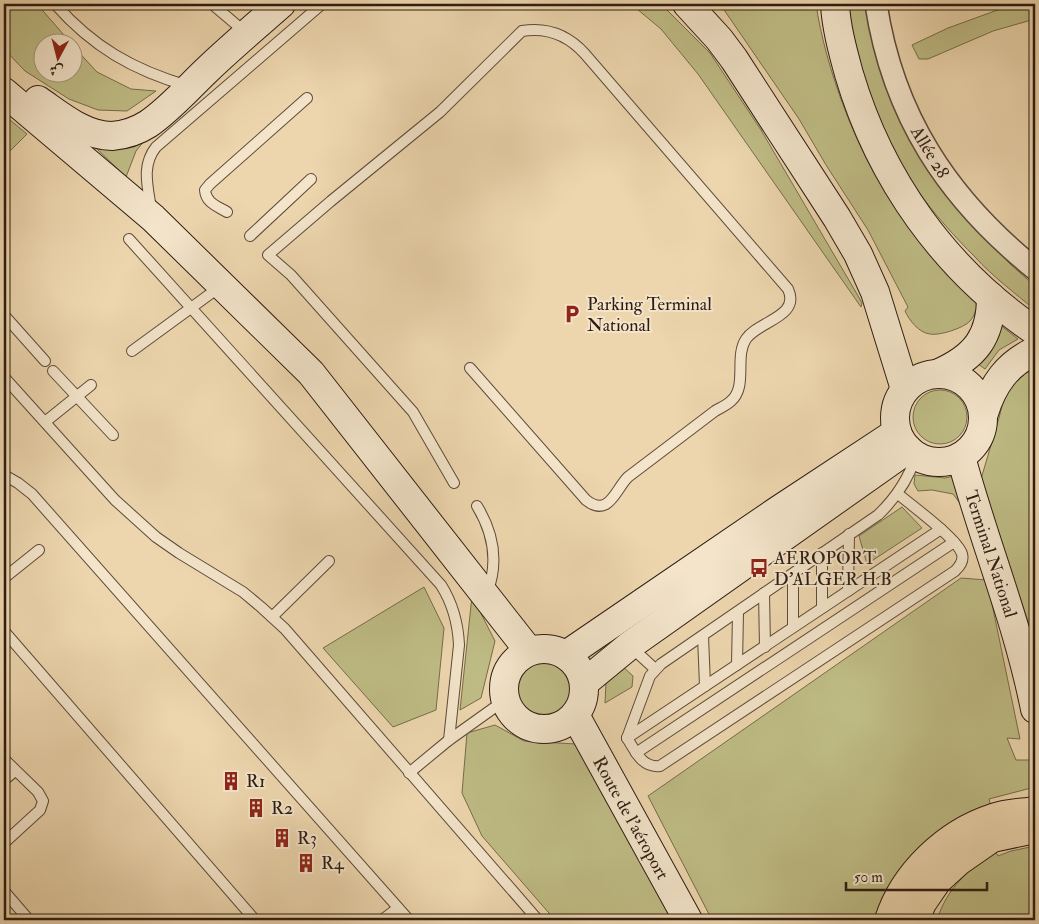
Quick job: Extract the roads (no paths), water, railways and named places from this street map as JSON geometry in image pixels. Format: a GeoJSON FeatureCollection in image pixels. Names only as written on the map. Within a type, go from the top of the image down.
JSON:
{"type":"FeatureCollection","features":[{"type":"Feature","properties":{"kind":"highway"},"geometry":{"type":"LineString","coordinates":[[889,920],[898,898],[914,875],[938,850],[955,837],[992,818],[1013,812],[1035,811]]}},
{"type":"Feature","properties":{"kind":"highway"},"geometry":{"type":"LineString","coordinates":[[914,920],[922,902],[937,881],[959,861],[992,838],[1035,830]]}},
{"type":"Feature","properties":{"kind":"street"},"geometry":{"type":"LineString","coordinates":[[4,74],[27,93],[76,125],[99,134],[112,136],[125,134],[138,130],[150,123],[281,4]]}},
{"type":"Feature","properties":{"kind":"street"},"geometry":{"type":"LineString","coordinates":[[687,4],[719,39],[734,59],[848,236],[875,292],[905,389]]}},
{"type":"Feature","properties":{"kind":"street"},"geometry":{"type":"LineString","coordinates":[[835,4],[844,55],[857,101],[880,154],[898,188],[925,228],[956,264],[991,297],[1035,331]]}},
{"type":"Feature","properties":{"kind":"street","name":"Allée 28"},"geometry":{"type":"LineString","coordinates":[[876,4],[883,43],[898,90],[911,120],[930,155],[958,195],[983,223],[1035,269]]}},
{"type":"Feature","properties":{"kind":"street"},"geometry":{"type":"LineString","coordinates":[[4,92],[153,218],[311,373],[529,652]]}},
{"type":"Feature","properties":{"kind":"street"},"geometry":{"type":"LineString","coordinates":[[939,373],[966,358],[979,343],[988,325],[991,297]]}},
{"type":"Feature","properties":{"kind":"street"},"geometry":{"type":"LineString","coordinates":[[984,413],[981,400],[974,389],[964,380],[952,375],[939,373],[926,375],[914,380],[905,389],[895,410],[895,420],[907,445],[927,460],[938,462],[950,461],[961,457],[971,449],[979,438],[989,396],[998,380],[1009,367],[1023,356],[1035,351]]}},
{"type":"Feature","properties":{"kind":"street"},"geometry":{"type":"LineString","coordinates":[[584,683],[629,646],[907,445]]}},
{"type":"Feature","properties":{"kind":"street"},"geometry":{"type":"LineString","coordinates":[[566,655],[776,511],[907,445]]}},
{"type":"Feature","properties":{"kind":"street","name":"Terminal National"},"geometry":{"type":"LineString","coordinates":[[961,457],[1017,635],[1035,709]]}},
{"type":"Feature","properties":{"kind":"street"},"geometry":{"type":"LineString","coordinates":[[548,649],[566,655],[578,667],[584,683],[583,700],[575,715],[566,724],[541,730],[529,727],[518,721],[510,712],[504,700],[504,681],[507,671],[513,663],[529,652],[548,649]]}},
{"type":"Feature","properties":{"kind":"street","name":"Route de l'aéroport"},"geometry":{"type":"LineString","coordinates":[[575,715],[688,920]]}},
{"type":"Feature","properties":{"kind":"lane"},"geometry":{"type":"LineString","coordinates":[[55,4],[69,20],[112,54],[136,68],[190,86]]}},
{"type":"Feature","properties":{"kind":"lane"},"geometry":{"type":"LineString","coordinates":[[212,4],[247,34]]}},
{"type":"Feature","properties":{"kind":"lane"},"geometry":{"type":"LineString","coordinates":[[153,218],[146,175],[151,153],[322,4]]}},
{"type":"Feature","properties":{"kind":"lane"},"geometry":{"type":"LineString","coordinates":[[454,483],[413,412],[291,275],[268,255],[330,201],[440,112],[522,31],[550,31],[567,38],[586,54],[788,289],[791,300],[786,310],[746,338],[741,350],[736,396],[628,477],[612,500],[602,505],[591,504],[586,500],[470,368]]}},
{"type":"Feature","properties":{"kind":"lane"},"geometry":{"type":"LineString","coordinates":[[227,212],[209,202],[205,190],[307,98]]}},
{"type":"Feature","properties":{"kind":"lane"},"geometry":{"type":"LineString","coordinates":[[250,236],[311,179]]}},
{"type":"Feature","properties":{"kind":"lane"},"geometry":{"type":"LineString","coordinates":[[130,239],[433,574],[448,596],[456,620],[459,645],[449,740]]}},
{"type":"Feature","properties":{"kind":"lane"},"geometry":{"type":"LineString","coordinates":[[132,351],[222,286]]}},
{"type":"Feature","properties":{"kind":"lane"},"geometry":{"type":"LineString","coordinates":[[4,315],[45,361]]}},
{"type":"Feature","properties":{"kind":"lane"},"geometry":{"type":"LineString","coordinates":[[53,371],[112,435]]}},
{"type":"Feature","properties":{"kind":"lane"},"geometry":{"type":"LineString","coordinates":[[4,377],[115,500],[135,519],[179,553],[243,592],[285,629],[538,920]]}},
{"type":"Feature","properties":{"kind":"lane"},"geometry":{"type":"LineString","coordinates":[[45,422],[91,385]]}},
{"type":"Feature","properties":{"kind":"lane"},"geometry":{"type":"LineString","coordinates":[[627,738],[650,676],[655,669],[878,515],[898,494],[909,476],[907,445]]}},
{"type":"Feature","properties":{"kind":"lane"},"geometry":{"type":"LineString","coordinates":[[4,475],[32,494],[409,920]]}},
{"type":"Feature","properties":{"kind":"lane"},"geometry":{"type":"LineString","coordinates":[[627,738],[636,753],[647,765],[660,766],[666,763],[955,571],[960,566],[962,553],[954,542],[898,494]]}},
{"type":"Feature","properties":{"kind":"lane"},"geometry":{"type":"LineString","coordinates":[[477,506],[486,520],[494,550],[494,566],[486,596]]}},
{"type":"Feature","properties":{"kind":"lane"},"geometry":{"type":"LineString","coordinates":[[627,738],[941,529]]}},
{"type":"Feature","properties":{"kind":"lane"},"geometry":{"type":"LineString","coordinates":[[848,591],[849,534]]}},
{"type":"Feature","properties":{"kind":"lane"},"geometry":{"type":"LineString","coordinates":[[636,753],[954,542]]}},
{"type":"Feature","properties":{"kind":"lane"},"geometry":{"type":"LineString","coordinates":[[4,578],[39,550]]}},
{"type":"Feature","properties":{"kind":"lane"},"geometry":{"type":"LineString","coordinates":[[822,553],[822,608]]}},
{"type":"Feature","properties":{"kind":"lane"},"geometry":{"type":"LineString","coordinates":[[272,617],[329,561]]}},
{"type":"Feature","properties":{"kind":"lane"},"geometry":{"type":"LineString","coordinates":[[792,574],[793,627]]}},
{"type":"Feature","properties":{"kind":"lane"},"geometry":{"type":"LineString","coordinates":[[764,593],[765,647]]}},
{"type":"Feature","properties":{"kind":"lane"},"geometry":{"type":"LineString","coordinates":[[737,665],[738,612]]}},
{"type":"Feature","properties":{"kind":"lane"},"geometry":{"type":"LineString","coordinates":[[4,631],[255,920]]}},
{"type":"Feature","properties":{"kind":"lane"},"geometry":{"type":"LineString","coordinates":[[703,636],[706,686]]}},
{"type":"Feature","properties":{"kind":"lane"},"geometry":{"type":"LineString","coordinates":[[629,646],[655,669]]}},
{"type":"Feature","properties":{"kind":"lane"},"geometry":{"type":"LineString","coordinates":[[409,772],[504,700]]}},
{"type":"Feature","properties":{"kind":"lane"},"geometry":{"type":"LineString","coordinates":[[4,759],[41,796],[42,806],[4,843]]}},
{"type":"Feature","properties":{"kind":"lane"},"geometry":{"type":"LineString","coordinates":[[4,780],[14,771]]}},
{"type":"Feature","properties":{"kind":"lane"},"geometry":{"type":"LineString","coordinates":[[4,891],[29,920]]}},
{"type":"Feature","properties":{"kind":"lane"},"geometry":{"type":"LineString","coordinates":[[382,920],[398,908]]}},
{"type":"Feature","properties":{"kind":"place","name":"Parking Terminal National"},"geometry":{"type":"Point","coordinates":[572,314]}},
{"type":"Feature","properties":{"kind":"place","name":"AEROPORT D'ALGER H.B"},"geometry":{"type":"Point","coordinates":[759,568]}},
{"type":"Feature","properties":{"kind":"place","name":"R1"},"geometry":{"type":"Point","coordinates":[231,781]}},
{"type":"Feature","properties":{"kind":"place","name":"R2"},"geometry":{"type":"Point","coordinates":[256,808]}},
{"type":"Feature","properties":{"kind":"place","name":"R3"},"geometry":{"type":"Point","coordinates":[282,838]}},
{"type":"Feature","properties":{"kind":"place","name":"R4"},"geometry":{"type":"Point","coordinates":[306,863]}}]}
